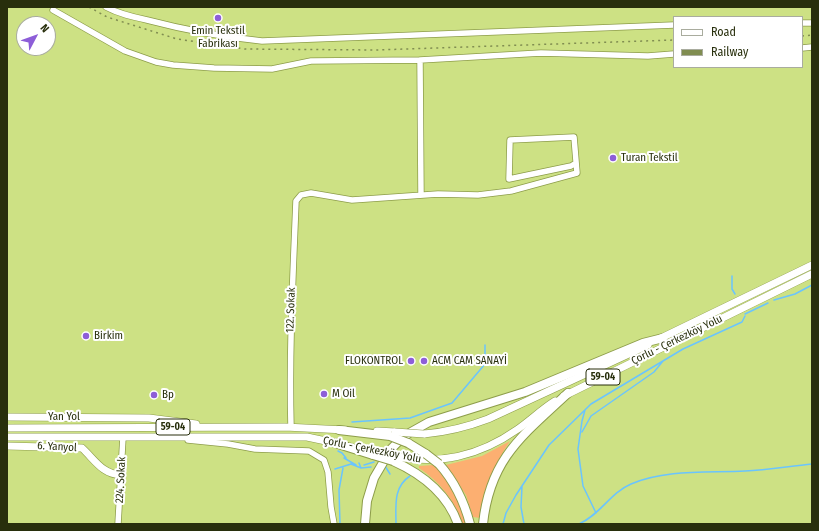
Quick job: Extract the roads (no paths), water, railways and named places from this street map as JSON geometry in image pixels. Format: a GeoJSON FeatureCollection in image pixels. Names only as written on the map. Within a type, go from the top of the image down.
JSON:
{"type":"FeatureCollection","features":[{"type":"Feature","properties":{"kind":"highway"},"geometry":{"type":"LineString","coordinates":[[365,524],[367,501],[374,478],[395,443],[404,436],[429,422],[525,392],[644,343],[663,338]]}},
{"type":"Feature","properties":{"kind":"highway"},"geometry":{"type":"LineString","coordinates":[[482,524],[490,489],[502,461],[527,430],[568,393]]}},
{"type":"Feature","properties":{"kind":"highway"},"geometry":{"type":"LineString","coordinates":[[339,430],[392,434],[426,454],[439,464],[457,489],[466,508],[470,524]]}},
{"type":"Feature","properties":{"kind":"highway"},"geometry":{"type":"LineString","coordinates":[[335,443],[392,459],[414,471],[436,488],[449,506],[458,524]]}},
{"type":"Feature","properties":{"kind":"main road","name":"Çorlu - Çerkezköy Yolu"},"geometry":{"type":"LineString","coordinates":[[392,434],[424,434],[443,432],[466,427],[488,419],[663,338],[812,265]]}},
{"type":"Feature","properties":{"kind":"main road","name":"Çorlu - Çerkezköy Yolu"},"geometry":{"type":"LineString","coordinates":[[392,459],[428,461],[442,460],[476,451],[507,436],[568,393],[812,274]]}},
{"type":"Feature","properties":{"kind":"main road","name":"Yan Yol"},"geometry":{"type":"LineString","coordinates":[[7,417],[122,417],[171,420],[215,428]]}},
{"type":"Feature","properties":{"kind":"main road"},"geometry":{"type":"LineString","coordinates":[[122,417],[123,437]]}},
{"type":"Feature","properties":{"kind":"main road","name":"Çorlu - Çerkezköy Yolu"},"geometry":{"type":"LineString","coordinates":[[7,428],[291,427],[339,430]]}},
{"type":"Feature","properties":{"kind":"main road","name":"Çorlu - Çerkezköy Yolu"},"geometry":{"type":"LineString","coordinates":[[7,437],[307,437],[335,443]]}},
{"type":"Feature","properties":{"kind":"main road","name":"6. Yanyol"},"geometry":{"type":"LineString","coordinates":[[7,446],[82,448],[100,468],[115,475],[121,475]]}},
{"type":"Feature","properties":{"kind":"street"},"geometry":{"type":"LineString","coordinates":[[106,7],[114,12],[165,25],[223,37],[262,41],[673,25]]}},
{"type":"Feature","properties":{"kind":"street"},"geometry":{"type":"LineString","coordinates":[[53,10],[125,51],[156,62],[214,68],[272,69],[311,61],[420,60],[542,53],[648,56],[673,54]]}},
{"type":"Feature","properties":{"kind":"street"},"geometry":{"type":"LineString","coordinates":[[420,60],[421,195],[478,195],[511,192],[577,172],[574,137],[510,140],[509,179],[571,166],[576,163]]}},
{"type":"Feature","properties":{"kind":"street","name":"122. Sokak"},"geometry":{"type":"LineString","coordinates":[[291,427],[289,360],[296,201],[302,195],[311,193],[352,200],[421,195]]}},
{"type":"Feature","properties":{"kind":"street","name":"224. Sokak"},"geometry":{"type":"LineString","coordinates":[[118,524],[123,437]]}},
{"type":"Feature","properties":{"kind":"street"},"geometry":{"type":"LineString","coordinates":[[164,437],[228,444],[255,449],[309,451],[324,460],[328,472],[334,524]]}},
{"type":"Feature","properties":{"kind":"waterway"},"geometry":{"type":"LineString","coordinates":[[732,276],[732,289],[735,294]]}},
{"type":"Feature","properties":{"kind":"waterway"},"geometry":{"type":"LineString","coordinates":[[774,300],[795,294],[812,285]]}},
{"type":"Feature","properties":{"kind":"waterway"},"geometry":{"type":"LineString","coordinates":[[745,314],[768,303]]}},
{"type":"Feature","properties":{"kind":"waterway"},"geometry":{"type":"LineString","coordinates":[[503,524],[506,513],[516,495],[549,445],[591,404],[683,349],[742,322],[745,316]]}},
{"type":"Feature","properties":{"kind":"waterway"},"geometry":{"type":"LineString","coordinates":[[352,422],[410,418],[452,403],[485,364],[485,345]]}},
{"type":"Feature","properties":{"kind":"waterway"},"geometry":{"type":"LineString","coordinates":[[582,432],[591,416],[654,372],[663,361]]}},
{"type":"Feature","properties":{"kind":"waterway"},"geometry":{"type":"LineString","coordinates":[[585,410],[578,449],[583,486],[596,513]]}},
{"type":"Feature","properties":{"kind":"waterway"},"geometry":{"type":"LineString","coordinates":[[338,451],[346,458]]}},
{"type":"Feature","properties":{"kind":"waterway"},"geometry":{"type":"LineString","coordinates":[[344,458],[356,465]]}},
{"type":"Feature","properties":{"kind":"waterway"},"geometry":{"type":"LineString","coordinates":[[364,465],[374,462]]}},
{"type":"Feature","properties":{"kind":"waterway"},"geometry":{"type":"LineString","coordinates":[[359,463],[361,468],[371,467]]}},
{"type":"Feature","properties":{"kind":"waterway"},"geometry":{"type":"LineString","coordinates":[[335,469],[351,464],[361,468]]}},
{"type":"Feature","properties":{"kind":"waterway"},"geometry":{"type":"LineString","coordinates":[[579,524],[587,520],[624,488],[644,479],[673,474],[754,470],[812,464]]}},
{"type":"Feature","properties":{"kind":"waterway"},"geometry":{"type":"LineString","coordinates":[[385,466],[390,474]]}},
{"type":"Feature","properties":{"kind":"waterway"},"geometry":{"type":"LineString","coordinates":[[340,524],[339,490],[343,468]]}},
{"type":"Feature","properties":{"kind":"waterway"},"geometry":{"type":"LineString","coordinates":[[396,524],[396,504],[398,491],[405,480],[410,476]]}},
{"type":"Feature","properties":{"kind":"waterway"},"geometry":{"type":"LineString","coordinates":[[522,486],[521,507],[524,524]]}},
{"type":"Feature","properties":{"kind":"railway"},"geometry":{"type":"LineString","coordinates":[[89,7],[107,17],[177,39],[245,49],[376,50],[673,40]]}},
{"type":"Feature","properties":{"kind":"railway"},"geometry":{"type":"LineString","coordinates":[[803,36],[812,35]]}},
{"type":"Feature","properties":{"kind":"place","name":"Emin Tekstil Fabrikası"},"geometry":{"type":"Point","coordinates":[218,18]}},
{"type":"Feature","properties":{"kind":"place","name":"Turan Tekstil"},"geometry":{"type":"Point","coordinates":[613,158]}},
{"type":"Feature","properties":{"kind":"place","name":"Birkim"},"geometry":{"type":"Point","coordinates":[86,336]}},
{"type":"Feature","properties":{"kind":"place","name":"FLOKONTROL"},"geometry":{"type":"Point","coordinates":[411,361]}},
{"type":"Feature","properties":{"kind":"place","name":"ACM CAM SANAYİ"},"geometry":{"type":"Point","coordinates":[424,361]}},
{"type":"Feature","properties":{"kind":"place","name":"M Oil"},"geometry":{"type":"Point","coordinates":[324,394]}},
{"type":"Feature","properties":{"kind":"place","name":"Bp"},"geometry":{"type":"Point","coordinates":[154,395]}}]}
